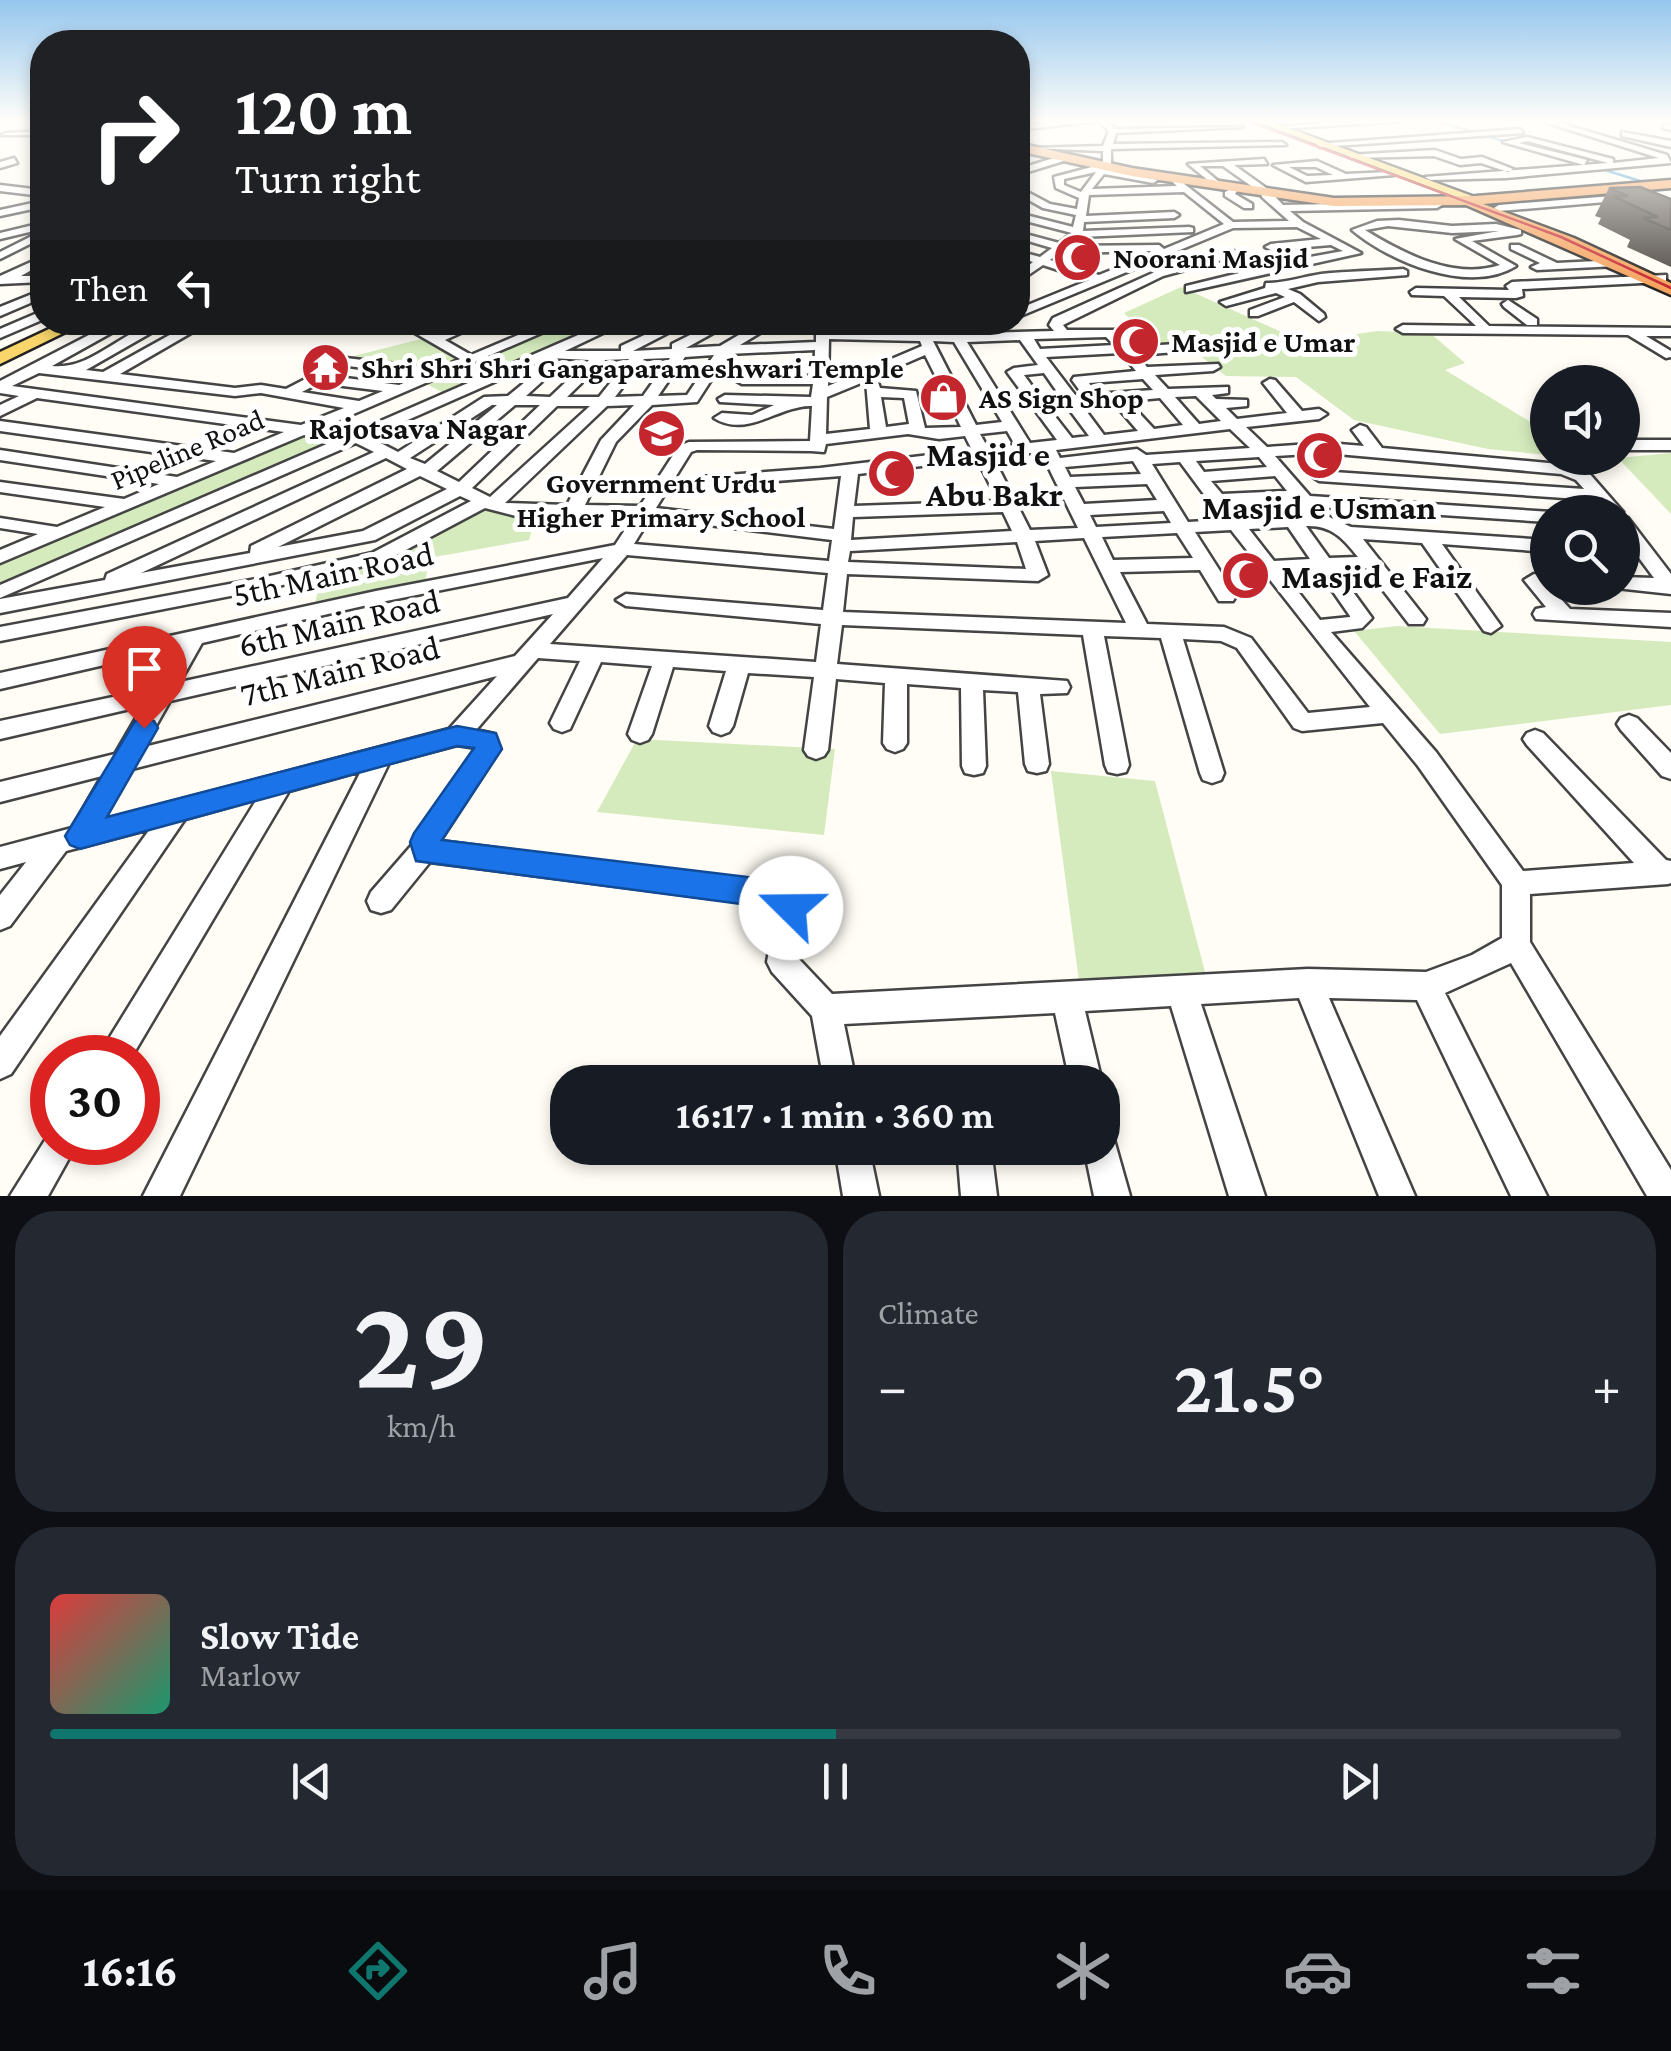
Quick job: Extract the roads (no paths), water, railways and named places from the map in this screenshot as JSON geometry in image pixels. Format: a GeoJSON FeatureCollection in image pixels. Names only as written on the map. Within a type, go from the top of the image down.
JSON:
{"type":"FeatureCollection","features":[{"type":"Feature","properties":{"kind":"highway"},"geometry":{"type":"LineString","coordinates":[[1164,177],[1178,184],[1329,199],[1462,196],[1499,208],[1663,283]]}},
{"type":"Feature","properties":{"kind":"highway"},"geometry":{"type":"LineString","coordinates":[[1196,177],[1306,204],[1351,205],[1655,185]]}},
{"type":"Feature","properties":{"kind":"highway"},"geometry":{"type":"LineString","coordinates":[[1462,196],[1527,231],[1663,283]]}},
{"type":"Feature","properties":{"kind":"main road"},"geometry":{"type":"LineString","coordinates":[[1399,177],[1462,196]]}},
{"type":"Feature","properties":{"kind":"main road"},"geometry":{"type":"LineString","coordinates":[[1411,177],[1462,196]]}},
{"type":"Feature","properties":{"kind":"main road"},"geometry":{"type":"LineString","coordinates":[[0,360],[51,335]]}},
{"type":"Feature","properties":{"kind":"street"},"geometry":{"type":"LineString","coordinates":[[1061,177],[1059,186],[1081,213]]}},
{"type":"Feature","properties":{"kind":"street"},"geometry":{"type":"LineString","coordinates":[[1030,270],[1062,248],[1095,177]]}},
{"type":"Feature","properties":{"kind":"street"},"geometry":{"type":"LineString","coordinates":[[1129,177],[1149,185]]}},
{"type":"Feature","properties":{"kind":"street"},"geometry":{"type":"LineString","coordinates":[[1140,177],[1159,202],[1193,234]]}},
{"type":"Feature","properties":{"kind":"street"},"geometry":{"type":"LineString","coordinates":[[1208,177],[1215,183]]}},
{"type":"Feature","properties":{"kind":"street"},"geometry":{"type":"LineString","coordinates":[[1226,302],[1273,287],[1343,276],[1398,273],[1299,224],[1245,177]]}},
{"type":"Feature","properties":{"kind":"street"},"geometry":{"type":"LineString","coordinates":[[1301,177],[1344,177]]}},
{"type":"Feature","properties":{"kind":"street"},"geometry":{"type":"LineString","coordinates":[[1436,177],[1430,177],[1462,196],[1561,177]]}},
{"type":"Feature","properties":{"kind":"street"},"geometry":{"type":"LineString","coordinates":[[1081,213],[1149,185],[1178,184],[1231,224]]}},
{"type":"Feature","properties":{"kind":"street"},"geometry":{"type":"LineString","coordinates":[[1499,208],[1655,185]]}},
{"type":"Feature","properties":{"kind":"street"},"geometry":{"type":"LineString","coordinates":[[0,188],[30,192]]}},
{"type":"Feature","properties":{"kind":"street"},"geometry":{"type":"LineString","coordinates":[[1236,190],[1228,194],[1248,206]]}},
{"type":"Feature","properties":{"kind":"street"},"geometry":{"type":"LineString","coordinates":[[1030,196],[1048,206],[1193,234]]}},
{"type":"Feature","properties":{"kind":"street"},"geometry":{"type":"LineString","coordinates":[[1081,213],[1159,202]]}},
{"type":"Feature","properties":{"kind":"street"},"geometry":{"type":"LineString","coordinates":[[1215,213],[1282,211],[1306,204],[1338,223]]}},
{"type":"Feature","properties":{"kind":"street"},"geometry":{"type":"LineString","coordinates":[[0,205],[25,208]]}},
{"type":"Feature","properties":{"kind":"street"},"geometry":{"type":"LineString","coordinates":[[1351,205],[1370,218]]}},
{"type":"Feature","properties":{"kind":"street"},"geometry":{"type":"LineString","coordinates":[[1351,205],[1394,223],[1446,229],[1496,225],[1527,231]]}},
{"type":"Feature","properties":{"kind":"street"},"geometry":{"type":"LineString","coordinates":[[0,213],[30,207]]}},
{"type":"Feature","properties":{"kind":"street"},"geometry":{"type":"LineString","coordinates":[[1030,215],[1174,216]]}},
{"type":"Feature","properties":{"kind":"street"},"geometry":{"type":"LineString","coordinates":[[0,226],[30,219]]}},
{"type":"Feature","properties":{"kind":"street"},"geometry":{"type":"LineString","coordinates":[[1394,223],[1357,230],[1419,262],[1462,270],[1510,266],[1460,239],[1527,231]]}},
{"type":"Feature","properties":{"kind":"street"},"geometry":{"type":"LineString","coordinates":[[1030,313],[1035,306],[1174,247],[1193,234],[1231,224],[1299,224]]}},
{"type":"Feature","properties":{"kind":"street"},"geometry":{"type":"LineString","coordinates":[[0,236],[30,229]]}},
{"type":"Feature","properties":{"kind":"street"},"geometry":{"type":"LineString","coordinates":[[1247,237],[1312,232]]}},
{"type":"Feature","properties":{"kind":"street"},"geometry":{"type":"LineString","coordinates":[[0,248],[30,239]]}},
{"type":"Feature","properties":{"kind":"street"},"geometry":{"type":"LineString","coordinates":[[1030,239],[1062,248],[1174,247],[1296,297],[1317,316],[1293,317]]}},
{"type":"Feature","properties":{"kind":"street"},"geometry":{"type":"LineString","coordinates":[[0,256],[30,240]]}},
{"type":"Feature","properties":{"kind":"street"},"geometry":{"type":"LineString","coordinates":[[1271,247],[1332,242]]}},
{"type":"Feature","properties":{"kind":"street"},"geometry":{"type":"LineString","coordinates":[[1500,248],[1520,246],[1555,266]]}},
{"type":"Feature","properties":{"kind":"street"},"geometry":{"type":"LineString","coordinates":[[1190,289],[1354,252]]}},
{"type":"Feature","properties":{"kind":"street"},"geometry":{"type":"LineString","coordinates":[[1064,335],[1056,325],[1058,321],[1159,274],[1233,254]]}},
{"type":"Feature","properties":{"kind":"street"},"geometry":{"type":"LineString","coordinates":[[1331,256],[1364,275]]}},
{"type":"Feature","properties":{"kind":"street"},"geometry":{"type":"LineString","coordinates":[[1030,258],[1100,278]]}},
{"type":"Feature","properties":{"kind":"street"},"geometry":{"type":"LineString","coordinates":[[1312,260],[1343,276]]}},
{"type":"Feature","properties":{"kind":"street"},"geometry":{"type":"LineString","coordinates":[[1537,266],[1617,264]]}},
{"type":"Feature","properties":{"kind":"street"},"geometry":{"type":"LineString","coordinates":[[2,284],[30,272]]}},
{"type":"Feature","properties":{"kind":"street"},"geometry":{"type":"LineString","coordinates":[[1030,279],[1038,281]]}},
{"type":"Feature","properties":{"kind":"street"},"geometry":{"type":"LineString","coordinates":[[1462,280],[1477,293]]}},
{"type":"Feature","properties":{"kind":"street"},"geometry":{"type":"LineString","coordinates":[[1416,292],[1520,293],[1514,286],[1663,283]]}},
{"type":"Feature","properties":{"kind":"street"},"geometry":{"type":"LineString","coordinates":[[1054,286],[1100,302]]}},
{"type":"Feature","properties":{"kind":"street"},"geometry":{"type":"LineString","coordinates":[[1447,292],[1480,322]]}},
{"type":"Feature","properties":{"kind":"street"},"geometry":{"type":"LineString","coordinates":[[1254,313],[1296,297]]}},
{"type":"Feature","properties":{"kind":"street"},"geometry":{"type":"LineString","coordinates":[[0,312],[30,299]]}},
{"type":"Feature","properties":{"kind":"street"},"geometry":{"type":"LineString","coordinates":[[1030,304],[1035,306]]}},
{"type":"Feature","properties":{"kind":"street"},"geometry":{"type":"LineString","coordinates":[[1416,316],[1535,322],[1508,304]]}},
{"type":"Feature","properties":{"kind":"street"},"geometry":{"type":"LineString","coordinates":[[0,338],[30,322]]}},
{"type":"Feature","properties":{"kind":"street"},"geometry":{"type":"LineString","coordinates":[[1403,329],[1671,332]]}},
{"type":"Feature","properties":{"kind":"street"},"geometry":{"type":"LineString","coordinates":[[1030,330],[1064,335],[1112,334],[1194,428]]}},
{"type":"Feature","properties":{"kind":"street"},"geometry":{"type":"LineString","coordinates":[[1634,333],[1666,354]]}},
{"type":"Feature","properties":{"kind":"street"},"geometry":{"type":"LineString","coordinates":[[0,388],[100,335]]}},
{"type":"Feature","properties":{"kind":"street"},"geometry":{"type":"LineString","coordinates":[[71,372],[140,335]]}},
{"type":"Feature","properties":{"kind":"street"},"geometry":{"type":"LineString","coordinates":[[68,398],[180,335]]}},
{"type":"Feature","properties":{"kind":"street"},"geometry":{"type":"LineString","coordinates":[[425,335],[471,360]]}},
{"type":"Feature","properties":{"kind":"street"},"geometry":{"type":"LineString","coordinates":[[434,340],[446,335]]}},
{"type":"Feature","properties":{"kind":"street","name":"Pipeline Road"},"geometry":{"type":"LineString","coordinates":[[0,557],[530,335]]}},
{"type":"Feature","properties":{"kind":"street"},"geometry":{"type":"LineString","coordinates":[[0,592],[590,335]]}},
{"type":"Feature","properties":{"kind":"street"},"geometry":{"type":"LineString","coordinates":[[0,606],[368,536],[462,488],[605,357],[653,335]]}},
{"type":"Feature","properties":{"kind":"street"},"geometry":{"type":"LineString","coordinates":[[573,511],[603,450],[646,402],[674,351],[703,335]]}},
{"type":"Feature","properties":{"kind":"street"},"geometry":{"type":"LineString","coordinates":[[85,591],[393,455],[489,400],[646,402],[694,398],[726,347],[748,335]]}},
{"type":"Feature","properties":{"kind":"street"},"geometry":{"type":"LineString","coordinates":[[783,346],[800,335]]}},
{"type":"Feature","properties":{"kind":"street"},"geometry":{"type":"LineString","coordinates":[[820,473],[818,392],[823,336],[844,335]]}},
{"type":"Feature","properties":{"kind":"street"},"geometry":{"type":"LineString","coordinates":[[872,384],[923,335]]}},
{"type":"Feature","properties":{"kind":"street"},"geometry":{"type":"LineString","coordinates":[[930,335],[975,399],[1012,426],[1025,448]]}},
{"type":"Feature","properties":{"kind":"street"},"geometry":{"type":"LineString","coordinates":[[945,335],[976,335]]}},
{"type":"Feature","properties":{"kind":"street"},"geometry":{"type":"LineString","coordinates":[[958,338],[965,335]]}},
{"type":"Feature","properties":{"kind":"street"},"geometry":{"type":"LineString","coordinates":[[1024,335],[1100,439]]}},
{"type":"Feature","properties":{"kind":"street"},"geometry":{"type":"LineString","coordinates":[[0,338],[31,345]]}},
{"type":"Feature","properties":{"kind":"street"},"geometry":{"type":"LineString","coordinates":[[0,388],[358,438],[488,503],[516,510],[643,513],[840,550],[1035,576],[1039,572],[1024,536],[969,431],[975,399],[958,338]]}},
{"type":"Feature","properties":{"kind":"street"},"geometry":{"type":"LineString","coordinates":[[780,380],[783,346]]}},
{"type":"Feature","properties":{"kind":"street"},"geometry":{"type":"LineString","coordinates":[[547,354],[605,357],[726,347],[822,346]]}},
{"type":"Feature","properties":{"kind":"street"},"geometry":{"type":"LineString","coordinates":[[1036,353],[1176,348]]}},
{"type":"Feature","properties":{"kind":"street"},"geometry":{"type":"LineString","coordinates":[[0,634],[261,584],[378,556],[488,503],[603,402],[641,354]]}},
{"type":"Feature","properties":{"kind":"street"},"geometry":{"type":"LineString","coordinates":[[1003,356],[1067,443]]}},
{"type":"Feature","properties":{"kind":"street"},"geometry":{"type":"LineString","coordinates":[[289,394],[346,362],[441,373]]}},
{"type":"Feature","properties":{"kind":"street"},"geometry":{"type":"LineString","coordinates":[[1016,370],[1051,373],[1213,367]]}},
{"type":"Feature","properties":{"kind":"street"},"geometry":{"type":"LineString","coordinates":[[36,368],[235,392],[261,389],[362,406]]}},
{"type":"Feature","properties":{"kind":"street"},"geometry":{"type":"LineString","coordinates":[[1051,373],[1081,380],[1143,370]]}},
{"type":"Feature","properties":{"kind":"street"},"geometry":{"type":"LineString","coordinates":[[234,562],[424,470],[541,376]]}},
{"type":"Feature","properties":{"kind":"street"},"geometry":{"type":"LineString","coordinates":[[315,378],[401,389]]}},
{"type":"Feature","properties":{"kind":"street"},"geometry":{"type":"LineString","coordinates":[[742,380],[780,380],[818,392]]}},
{"type":"Feature","properties":{"kind":"street"},"geometry":{"type":"LineString","coordinates":[[1081,380],[1093,398]]}},
{"type":"Feature","properties":{"kind":"street"},"geometry":{"type":"LineString","coordinates":[[1270,383],[1298,416]]}},
{"type":"Feature","properties":{"kind":"street"},"geometry":{"type":"LineString","coordinates":[[872,384],[879,435]]}},
{"type":"Feature","properties":{"kind":"street"},"geometry":{"type":"LineString","coordinates":[[722,418],[754,420],[818,392],[872,384],[910,394],[918,428],[914,431]]}},
{"type":"Feature","properties":{"kind":"street"},"geometry":{"type":"LineString","coordinates":[[196,416],[235,392]]}},
{"type":"Feature","properties":{"kind":"street"},"geometry":{"type":"LineString","coordinates":[[1036,402],[1161,392],[1212,395],[1242,402]]}},
{"type":"Feature","properties":{"kind":"street"},"geometry":{"type":"LineString","coordinates":[[0,411],[34,394]]}},
{"type":"Feature","properties":{"kind":"street"},"geometry":{"type":"LineString","coordinates":[[1212,395],[1232,423],[1321,520],[1348,532],[1530,545]]}},
{"type":"Feature","properties":{"kind":"street"},"geometry":{"type":"LineString","coordinates":[[1115,396],[1149,433]]}},
{"type":"Feature","properties":{"kind":"street"},"geometry":{"type":"LineString","coordinates":[[725,399],[794,401]]}},
{"type":"Feature","properties":{"kind":"street"},"geometry":{"type":"LineString","coordinates":[[1050,454],[1067,443],[1319,414]]}},
{"type":"Feature","properties":{"kind":"street"},"geometry":{"type":"LineString","coordinates":[[1278,418],[1308,448]]}},
{"type":"Feature","properties":{"kind":"street"},"geometry":{"type":"LineString","coordinates":[[0,426],[234,459]]}},
{"type":"Feature","properties":{"kind":"street"},"geometry":{"type":"LineString","coordinates":[[457,736],[622,550],[678,456],[690,446],[818,443],[914,431],[1012,426]]}},
{"type":"Feature","properties":{"kind":"street"},"geometry":{"type":"LineString","coordinates":[[1360,430],[1378,454]]}},
{"type":"Feature","properties":{"kind":"street"},"geometry":{"type":"LineString","coordinates":[[1123,436],[1154,478],[1226,596]]}},
{"type":"Feature","properties":{"kind":"street"},"geometry":{"type":"LineString","coordinates":[[1412,438],[1482,541]]}},
{"type":"Feature","properties":{"kind":"street"},"geometry":{"type":"LineString","coordinates":[[1640,446],[1671,445]]}},
{"type":"Feature","properties":{"kind":"street"},"geometry":{"type":"LineString","coordinates":[[698,482],[850,470],[1025,448],[1050,454],[1140,458],[1308,448],[1564,469],[1582,476],[1599,495]]}},
{"type":"Feature","properties":{"kind":"street"},"geometry":{"type":"LineString","coordinates":[[1050,454],[1140,631]]}},
{"type":"Feature","properties":{"kind":"street"},"geometry":{"type":"LineString","coordinates":[[0,455],[179,482]]}},
{"type":"Feature","properties":{"kind":"street"},"geometry":{"type":"LineString","coordinates":[[1184,457],[1315,627],[1454,794],[1516,882],[1516,945],[1668,1196]]}},
{"type":"Feature","properties":{"kind":"street"},"geometry":{"type":"LineString","coordinates":[[816,750],[850,470]]}},
{"type":"Feature","properties":{"kind":"street"},"geometry":{"type":"LineString","coordinates":[[1199,477],[1279,472]]}},
{"type":"Feature","properties":{"kind":"street"},"geometry":{"type":"LineString","coordinates":[[1319,476],[1599,495]]}},
{"type":"Feature","properties":{"kind":"street"},"geometry":{"type":"LineString","coordinates":[[1064,482],[1154,478]]}},
{"type":"Feature","properties":{"kind":"street"},"geometry":{"type":"LineString","coordinates":[[0,486],[124,505]]}},
{"type":"Feature","properties":{"kind":"street"},"geometry":{"type":"LineString","coordinates":[[1215,500],[1301,498],[1530,515]]}},
{"type":"Feature","properties":{"kind":"street"},"geometry":{"type":"LineString","coordinates":[[1079,510],[1170,505]]}},
{"type":"Feature","properties":{"kind":"street"},"geometry":{"type":"LineString","coordinates":[[845,512],[1009,506]]}},
{"type":"Feature","properties":{"kind":"street"},"geometry":{"type":"LineString","coordinates":[[840,550],[1321,520]]}},
{"type":"Feature","properties":{"kind":"street"},"geometry":{"type":"LineString","coordinates":[[1293,521],[1362,618],[1355,623],[1315,627]]}},
{"type":"Feature","properties":{"kind":"street"},"geometry":{"type":"LineString","coordinates":[[0,522],[59,532]]}},
{"type":"Feature","properties":{"kind":"street"},"geometry":{"type":"LineString","coordinates":[[1348,532],[1416,619]]}},
{"type":"Feature","properties":{"kind":"street"},"geometry":{"type":"LineString","coordinates":[[1427,538],[1491,626]]}},
{"type":"Feature","properties":{"kind":"street"},"geometry":{"type":"LineString","coordinates":[[1640,543],[1670,586]]}},
{"type":"Feature","properties":{"kind":"street","name":"5th Main Road"},"geometry":{"type":"LineString","coordinates":[[0,681],[376,597],[622,550],[840,550]]}},
{"type":"Feature","properties":{"kind":"street"},"geometry":{"type":"LineString","coordinates":[[1640,552],[1648,553]]}},
{"type":"Feature","properties":{"kind":"street"},"geometry":{"type":"LineString","coordinates":[[1267,567],[1372,562]]}},
{"type":"Feature","properties":{"kind":"street"},"geometry":{"type":"LineString","coordinates":[[1107,566],[1207,564]]}},
{"type":"Feature","properties":{"kind":"street"},"geometry":{"type":"LineString","coordinates":[[1640,584],[1670,586]]}},
{"type":"Feature","properties":{"kind":"street"},"geometry":{"type":"LineString","coordinates":[[626,600],[832,618],[1224,634],[1240,639],[1307,724],[1390,714]]}},
{"type":"Feature","properties":{"kind":"street","name":"6th Main Road"},"geometry":{"type":"LineString","coordinates":[[0,730],[574,603]]}},
{"type":"Feature","properties":{"kind":"street"},"geometry":{"type":"LineString","coordinates":[[1548,605],[1553,614],[1671,620]]}},
{"type":"Feature","properties":{"kind":"street"},"geometry":{"type":"LineString","coordinates":[[1092,629],[1117,765]]}},
{"type":"Feature","properties":{"kind":"street"},"geometry":{"type":"LineString","coordinates":[[1170,632],[1212,773]]}},
{"type":"Feature","properties":{"kind":"street"},"geometry":{"type":"LineString","coordinates":[[0,917],[68,840],[124,760],[195,638]]}},
{"type":"Feature","properties":{"kind":"street"},"geometry":{"type":"LineString","coordinates":[[562,723],[594,654]]}},
{"type":"Feature","properties":{"kind":"street","name":"7th Main Road"},"geometry":{"type":"LineString","coordinates":[[0,792],[528,656],[594,654],[1059,688]]}},
{"type":"Feature","properties":{"kind":"street"},"geometry":{"type":"LineString","coordinates":[[640,734],[665,659]]}},
{"type":"Feature","properties":{"kind":"street"},"geometry":{"type":"LineString","coordinates":[[722,726],[740,664]]}},
{"type":"Feature","properties":{"kind":"street"},"geometry":{"type":"LineString","coordinates":[[895,743],[896,677]]}},
{"type":"Feature","properties":{"kind":"street"},"geometry":{"type":"LineString","coordinates":[[972,682],[974,766]]}},
{"type":"Feature","properties":{"kind":"street"},"geometry":{"type":"LineString","coordinates":[[1028,686],[1037,764]]}},
{"type":"Feature","properties":{"kind":"street"},"geometry":{"type":"LineString","coordinates":[[1629,724],[1671,769]]}},
{"type":"Feature","properties":{"kind":"street"},"geometry":{"type":"LineString","coordinates":[[0,858],[457,736],[486,740],[488,749],[425,842],[424,850],[381,901]]}},
{"type":"Feature","properties":{"kind":"street"},"geometry":{"type":"LineString","coordinates":[[1535,739],[1666,872]]}},
{"type":"Feature","properties":{"kind":"street"},"geometry":{"type":"LineString","coordinates":[[162,1196],[380,757]]}},
{"type":"Feature","properties":{"kind":"street"},"geometry":{"type":"LineString","coordinates":[[127,1035],[280,784]]}},
{"type":"Feature","properties":{"kind":"street"},"geometry":{"type":"LineString","coordinates":[[0,1062],[176,812]]}},
{"type":"Feature","properties":{"kind":"street"},"geometry":{"type":"LineString","coordinates":[[424,850],[780,895],[791,908],[783,967],[826,1009],[837,1065]]}},
{"type":"Feature","properties":{"kind":"street"},"geometry":{"type":"LineString","coordinates":[[1516,882],[1666,872]]}},
{"type":"Feature","properties":{"kind":"street"},"geometry":{"type":"LineString","coordinates":[[826,1009],[1308,982],[1426,986],[1480,965],[1516,945]]}},
{"type":"Feature","properties":{"kind":"street"},"geometry":{"type":"LineString","coordinates":[[1308,982],[1396,1196]]}},
{"type":"Feature","properties":{"kind":"street"},"geometry":{"type":"LineString","coordinates":[[1426,986],[1529,1196]]}},
{"type":"Feature","properties":{"kind":"street"},"geometry":{"type":"LineString","coordinates":[[1180,990],[1246,1196]]}},
{"type":"Feature","properties":{"kind":"street"},"geometry":{"type":"LineString","coordinates":[[1066,996],[1082,1065]]}},
{"type":"Feature","properties":{"kind":"street"},"geometry":{"type":"LineString","coordinates":[[28,1196],[47,1165]]}},
{"type":"Feature","properties":{"kind":"street"},"geometry":{"type":"LineString","coordinates":[[855,1165],[861,1196]]}},
{"type":"Feature","properties":{"kind":"street"},"geometry":{"type":"LineString","coordinates":[[976,1165],[979,1196]]}},
{"type":"Feature","properties":{"kind":"street"},"geometry":{"type":"LineString","coordinates":[[1105,1165],[1112,1196]]}},
{"type":"Feature","properties":{"kind":"waterway"},"geometry":{"type":"LineString","coordinates":[[1627,177],[1650,184]]}},
{"type":"Feature","properties":{"kind":"railway"},"geometry":{"type":"LineString","coordinates":[[1399,177],[1561,237],[1671,288]]}},
{"type":"Feature","properties":{"kind":"place","name":"Noorani Masjid"},"geometry":{"type":"Point","coordinates":[1078,257]}},
{"type":"Feature","properties":{"kind":"place","name":"Masjid e Umar"},"geometry":{"type":"Point","coordinates":[1136,341]}},
{"type":"Feature","properties":{"kind":"place","name":"Shri Shri Shri Gangaparameshwari Temple"},"geometry":{"type":"Point","coordinates":[326,367]}},
{"type":"Feature","properties":{"kind":"place","name":"AS Sign Shop"},"geometry":{"type":"Point","coordinates":[944,397]}},
{"type":"Feature","properties":{"kind":"place","name":"Government Urdu Higher Primary School"},"geometry":{"type":"Point","coordinates":[661,433]}},
{"type":"Feature","properties":{"kind":"place","name":"Masjid e Usman"},"geometry":{"type":"Point","coordinates":[1319,455]}},
{"type":"Feature","properties":{"kind":"place","name":"Masjid e Abu Bakr"},"geometry":{"type":"Point","coordinates":[891,474]}},
{"type":"Feature","properties":{"kind":"place","name":"Masjid e Faiz"},"geometry":{"type":"Point","coordinates":[1246,576]}},
{"type":"Feature","properties":{"kind":"district","name":"Rajotsava Nagar"},"geometry":{"type":"Point","coordinates":[418,428]}}]}
